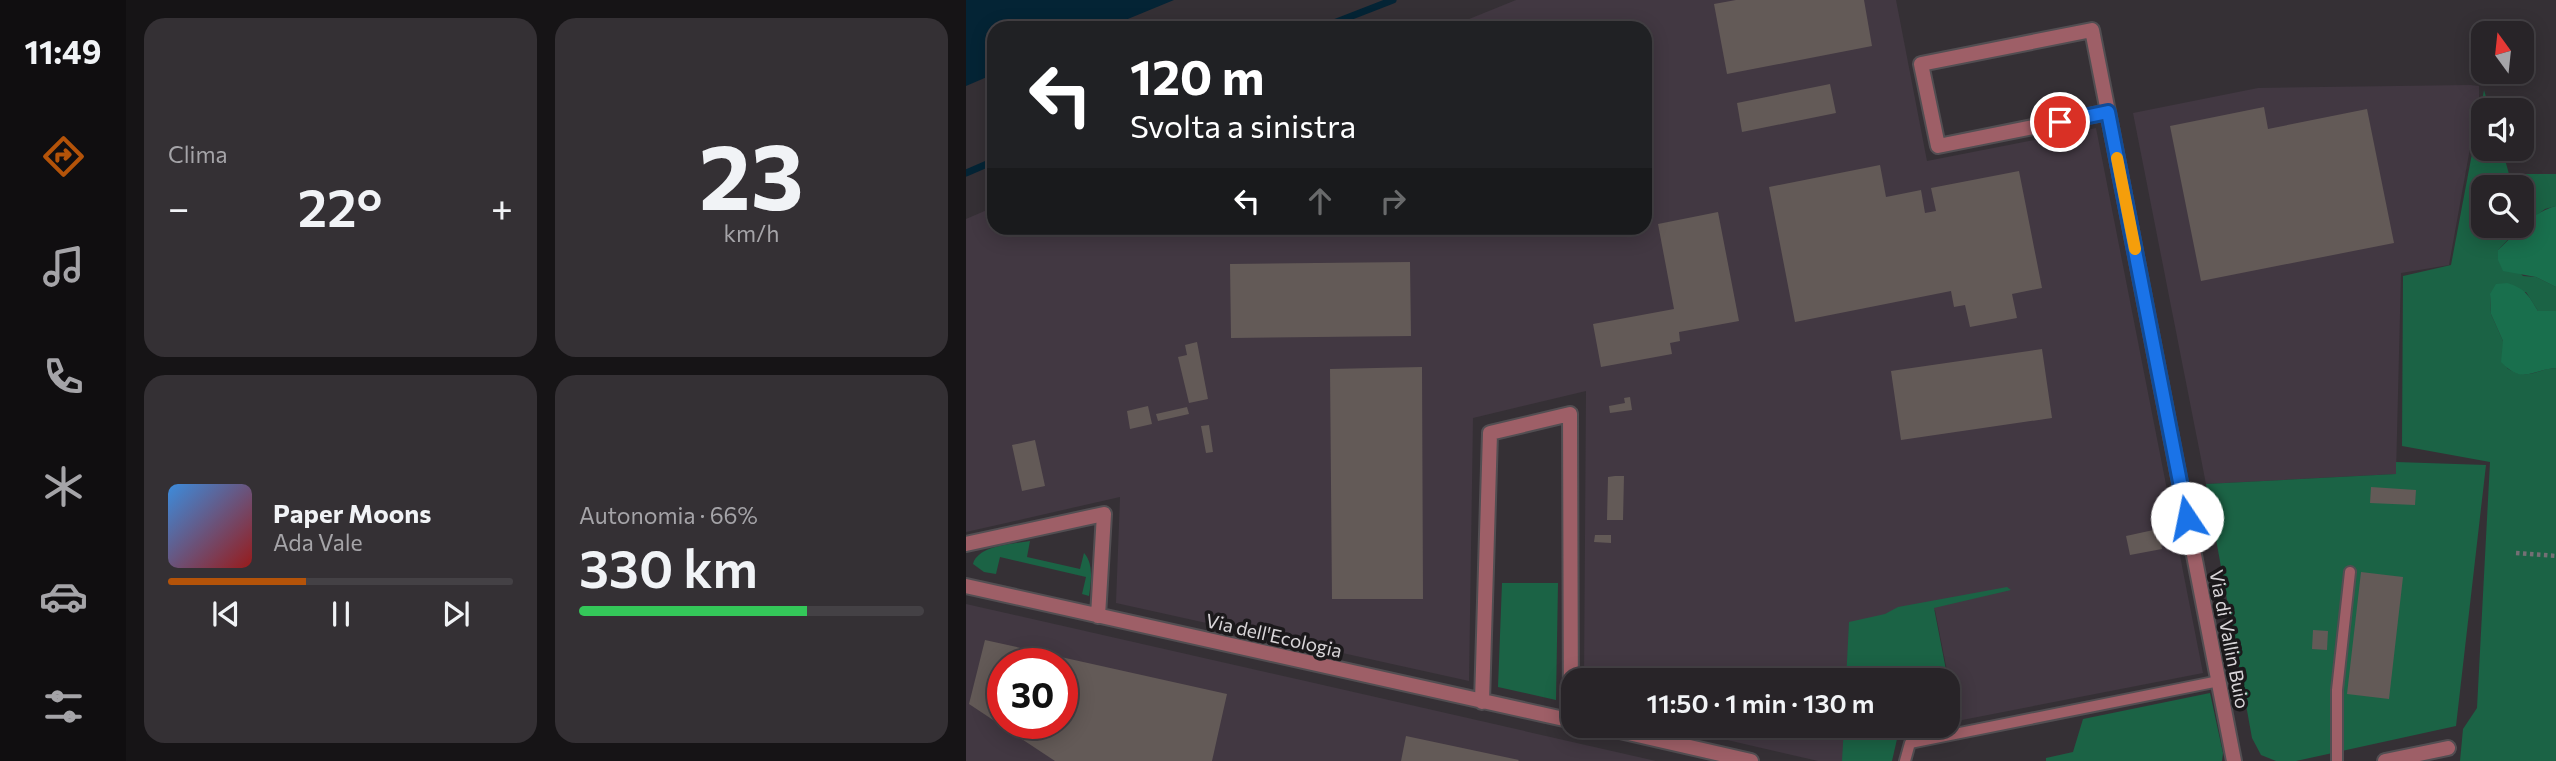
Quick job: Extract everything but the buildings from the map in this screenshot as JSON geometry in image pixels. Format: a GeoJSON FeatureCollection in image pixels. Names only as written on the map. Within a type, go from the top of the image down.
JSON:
{"type":"FeatureCollection","features":[{"type":"Feature","properties":{"kind":"street","name":"Via di Vallin Buio"},"geometry":{"type":"LineString","coordinates":[[2108,112],[1938,146],[1921,64],[2092,30],[2108,112],[2219,681],[2234,761]]}},
{"type":"Feature","properties":{"kind":"street"},"geometry":{"type":"LineString","coordinates":[[1482,702],[1490,433],[1570,414],[1572,668]]}},
{"type":"Feature","properties":{"kind":"street"},"geometry":{"type":"LineString","coordinates":[[966,544],[1104,514],[1098,616]]}},
{"type":"Feature","properties":{"kind":"street","name":"Via dell'Ecologia"},"geometry":{"type":"LineString","coordinates":[[966,586],[1561,718]]}},
{"type":"Feature","properties":{"kind":"street"},"geometry":{"type":"LineString","coordinates":[[1650,738],[1751,761]]}},
{"type":"Feature","properties":{"kind":"street"},"geometry":{"type":"LineString","coordinates":[[2385,761],[2448,748]]}},
{"type":"Feature","properties":{"kind":"lane"},"geometry":{"type":"LineString","coordinates":[[2337,761],[2337,690],[2350,572]]}},
{"type":"Feature","properties":{"kind":"lane"},"geometry":{"type":"LineString","coordinates":[[1905,761],[1910,743],[2219,681]]}},
{"type":"Feature","properties":{"kind":"path"},"geometry":{"type":"LineString","coordinates":[[2516,553],[2556,556]]}},
{"type":"Feature","properties":{"kind":"shaded area"},"geometry":{"type":"Polygon","coordinates":[[[1516,0],[1896,0],[1927,161],[2096,128],[2203,673],[1960,720],[1960,668],[1946,668],[1935,610],[1850,627],[1848,668],[1584,668],[1586,391],[1473,418],[1469,681],[1116,603],[1120,497],[966,532],[966,219],[987,210],[987,235],[1652,235],[1652,21],[1464,21],[1516,0]]]}},
{"type":"Feature","properties":{"kind":"shaded area"},"geometry":{"type":"Polygon","coordinates":[[[2479,86],[2479,98],[2471,98],[2471,143],[2449,265],[2401,273],[2396,474],[2206,484],[2133,113],[2258,88],[2479,86]]]}},
{"type":"Feature","properties":{"kind":"shaded area"},"geometry":{"type":"Polygon","coordinates":[[[966,604],[1656,761],[966,761],[966,604]]]}},
{"type":"Feature","properties":{"kind":"shaded area"},"geometry":{"type":"Polygon","coordinates":[[[1719,738],[1845,738],[1844,761],[1818,761],[1719,738]]]}},
{"type":"Feature","properties":{"kind":"green space"},"geometry":{"type":"Polygon","coordinates":[[[2471,159],[2505,161],[2509,174],[2556,174],[2556,206],[2545,209],[2534,217],[2534,175],[2471,175],[2471,238],[2510,238],[2498,250],[2523,276],[2536,277],[2556,287],[2556,311],[2538,311],[2526,292],[2490,295],[2491,314],[2503,341],[2507,368],[2526,374],[2556,368],[2556,761],[2460,761],[2463,729],[2477,708],[2490,462],[2402,446],[2403,276],[2451,265],[2471,159]]]}},
{"type":"Feature","properties":{"kind":"green space"},"geometry":{"type":"Polygon","coordinates":[[[2556,206],[2556,287],[2536,277],[2503,271],[2498,260],[2498,250],[2510,238],[2534,238],[2534,217],[2556,206]]]}},
{"type":"Feature","properties":{"kind":"green space"},"geometry":{"type":"Polygon","coordinates":[[[2507,283],[2526,293],[2538,311],[2556,311],[2556,368],[2521,375],[2501,362],[2503,341],[2491,314],[2490,294],[2496,284],[2507,283]]]}},
{"type":"Feature","properties":{"kind":"green space"},"geometry":{"type":"Polygon","coordinates":[[[2396,462],[2486,465],[2456,726],[2296,761],[2276,761],[2261,755],[2252,738],[2206,484],[2396,474],[2396,462]]]}},
{"type":"Feature","properties":{"kind":"green space"},"geometry":{"type":"Polygon","coordinates":[[[1030,541],[1027,557],[1080,569],[1084,553],[1091,568],[1089,596],[1082,594],[1086,577],[1000,557],[996,574],[984,572],[973,564],[976,558],[989,549],[1030,541]]]}},
{"type":"Feature","properties":{"kind":"green space"},"geometry":{"type":"Polygon","coordinates":[[[1502,583],[1558,583],[1556,700],[1498,687],[1502,583]]]}},
{"type":"Feature","properties":{"kind":"green space"},"geometry":{"type":"Polygon","coordinates":[[[2007,587],[2011,590],[1934,608],[1946,668],[1847,668],[1849,622],[1885,614],[1898,607],[2007,587]]]}},
{"type":"Feature","properties":{"kind":"green space"},"geometry":{"type":"Polygon","coordinates":[[[2210,693],[2223,753],[2222,761],[2046,761],[2046,758],[2073,752],[2083,719],[2210,693]]]}},
{"type":"Feature","properties":{"kind":"green space"},"geometry":{"type":"Polygon","coordinates":[[[1843,738],[1897,738],[1892,761],[1842,761],[1843,738]]]}},
{"type":"Feature","properties":{"kind":"water"},"geometry":{"type":"Polygon","coordinates":[[[966,0],[1174,0],[1123,21],[987,21],[987,77],[966,86],[966,0]]]}},
{"type":"Feature","properties":{"kind":"waterway"},"geometry":{"type":"LineString","coordinates":[[1339,21],[1393,0]]}},
{"type":"Feature","properties":{"kind":"waterway"},"geometry":{"type":"LineString","coordinates":[[966,173],[987,164]]}},
{"type":"Feature","properties":{"kind":"slow traffic"},"geometry":{"type":"LineString","coordinates":[[2117,158],[2135,249]]}},
{"type":"Feature","properties":{"kind":"route"},"geometry":{"type":"LineString","coordinates":[[2060,122],[2108,112],[2187,518]]}}]}
